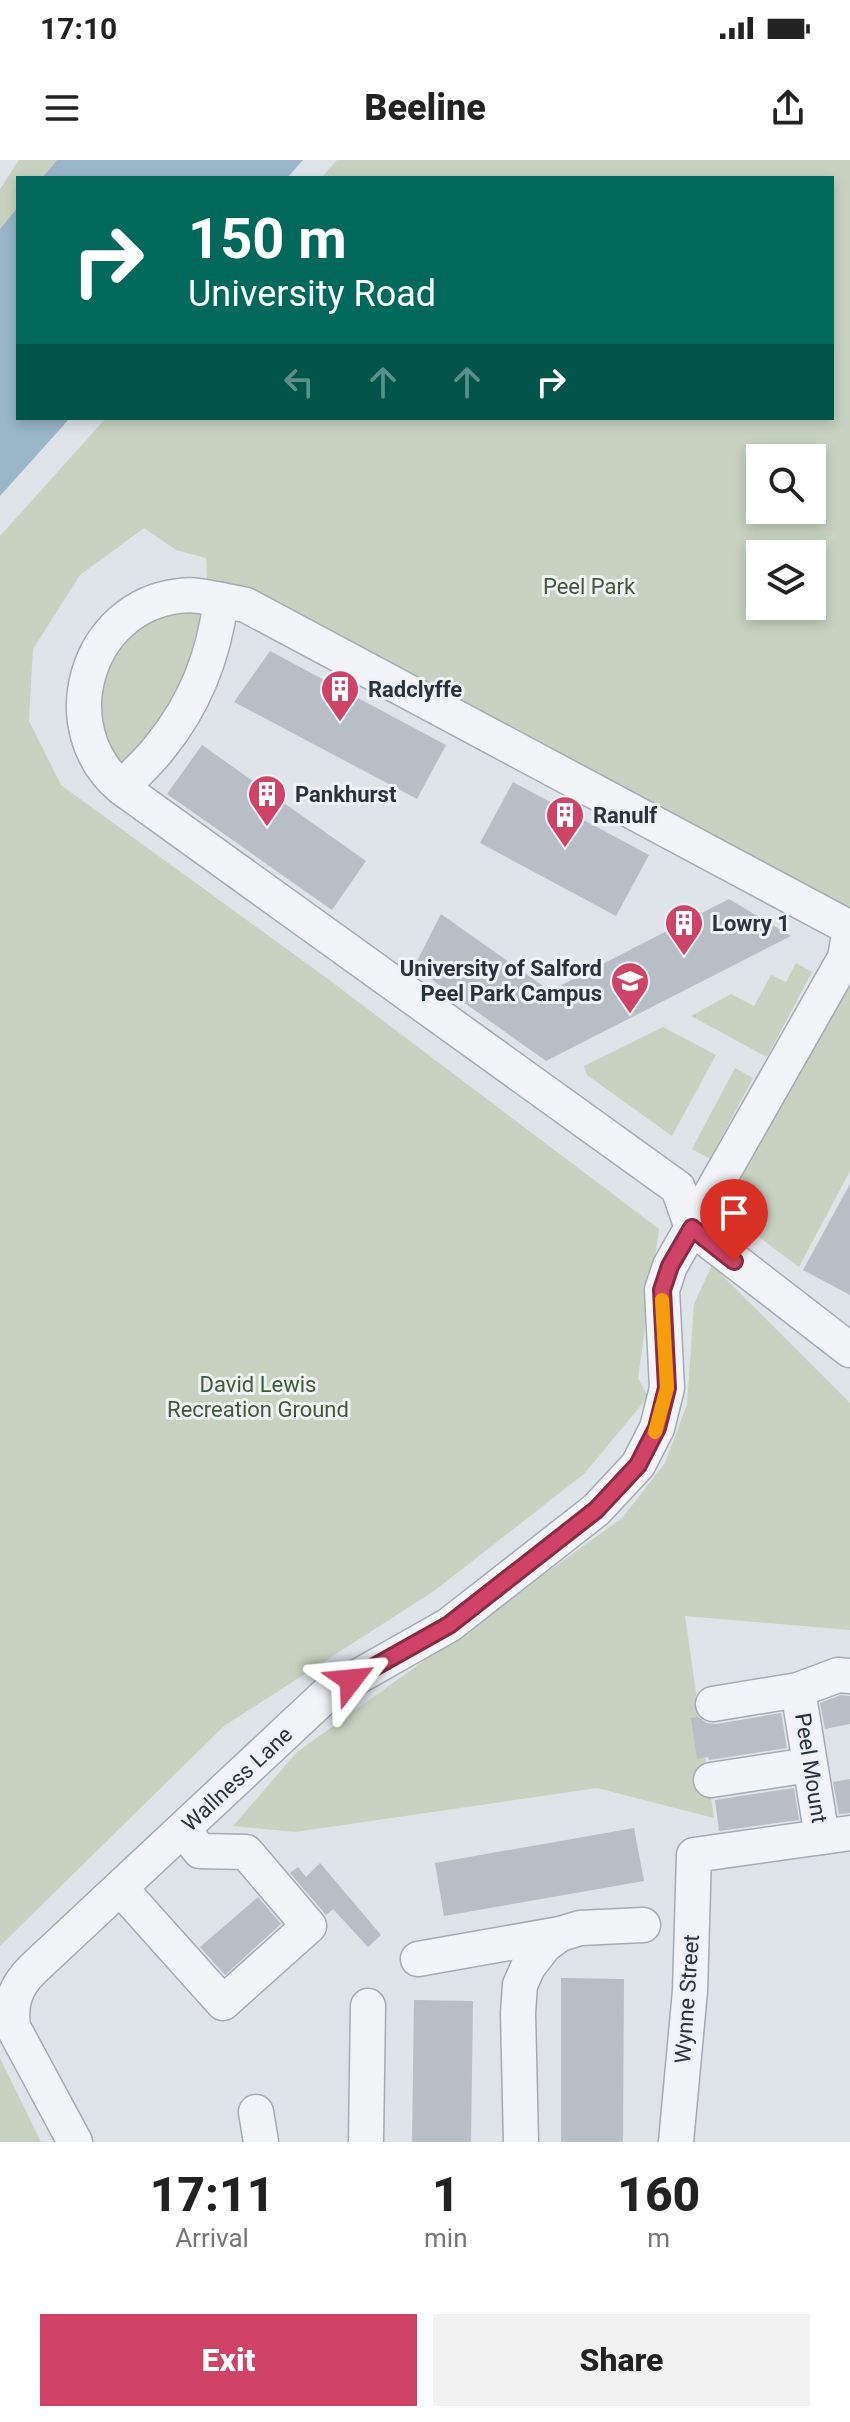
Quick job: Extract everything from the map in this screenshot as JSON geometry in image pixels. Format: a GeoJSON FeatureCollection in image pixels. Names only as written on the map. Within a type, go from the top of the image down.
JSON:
{"type":"FeatureCollection","features":[{"type":"Feature","properties":{"kind":"street"},"geometry":{"type":"LineString","coordinates":[[849,942],[246,605],[195,594],[156,601],[122,621],[97,651],[85,687],[85,725],[97,761],[108,776],[678,1188],[692,1228],[850,1350]]}},
{"type":"Feature","properties":{"kind":"street"},"geometry":{"type":"LineString","coordinates":[[122,788],[158,750],[194,696],[212,649],[221,600]]}},
{"type":"Feature","properties":{"kind":"street","name":"Wallness Lane"},"geometry":{"type":"LineString","coordinates":[[75,2142],[18,2039],[11,2013],[23,1979],[96,1925],[120,1888],[327,1694],[449,1625],[596,1510],[638,1465],[657,1428],[667,1388],[662,1290],[670,1266],[849,942]]}},
{"type":"Feature","properties":{"kind":"street"},"geometry":{"type":"LineString","coordinates":[[798,1690],[838,1675],[850,1676]]}},
{"type":"Feature","properties":{"kind":"street","name":"Peel Mount"},"geometry":{"type":"LineString","coordinates":[[713,1704],[798,1690],[809,1765],[836,1835]]}},
{"type":"Feature","properties":{"kind":"street"},"geometry":{"type":"LineString","coordinates":[[711,1780],[809,1765]]}},
{"type":"Feature","properties":{"kind":"street"},"geometry":{"type":"LineString","coordinates":[[120,1888],[223,2003],[309,1926],[246,1852],[200,1851],[183,1830]]}},
{"type":"Feature","properties":{"kind":"street","name":"Wynne Street"},"geometry":{"type":"LineString","coordinates":[[676,2142],[690,1991],[694,1855],[836,1835]]}},
{"type":"Feature","properties":{"kind":"street"},"geometry":{"type":"LineString","coordinates":[[418,1959],[580,1928],[643,1925]]}},
{"type":"Feature","properties":{"kind":"street"},"geometry":{"type":"LineString","coordinates":[[521,2142],[520,1985],[528,1967],[545,1945],[560,1934]]}},
{"type":"Feature","properties":{"kind":"street"},"geometry":{"type":"LineString","coordinates":[[366,2142],[368,2006]]}},
{"type":"Feature","properties":{"kind":"green space"},"geometry":{"type":"Polygon","coordinates":[[[19,160],[57,160],[44,176],[16,176],[16,209],[0,229],[0,189],[19,160]]]}},
{"type":"Feature","properties":{"kind":"green space"},"geometry":{"type":"Polygon","coordinates":[[[337,160],[850,160],[850,915],[254,594],[207,579],[206,558],[176,550],[144,528],[80,575],[33,649],[29,721],[61,785],[328,979],[659,1229],[638,1378],[648,1397],[584,1474],[434,1591],[224,1726],[0,1946],[0,536],[104,420],[834,420],[834,176],[323,176],[337,160]]]}},
{"type":"Feature","properties":{"kind":"green space"},"geometry":{"type":"Polygon","coordinates":[[[185,604],[211,617],[183,698],[126,762],[113,760],[95,730],[110,643],[185,604]]]}},
{"type":"Feature","properties":{"kind":"green space"},"geometry":{"type":"Polygon","coordinates":[[[796,963],[812,972],[767,1057],[691,1016],[731,994],[754,1006],[771,975],[786,982],[796,963]]]}},
{"type":"Feature","properties":{"kind":"green space"},"geometry":{"type":"Polygon","coordinates":[[[850,989],[850,1171],[799,1267],[748,1226],[728,1192],[839,995],[850,989]]]}},
{"type":"Feature","properties":{"kind":"green space"},"geometry":{"type":"Polygon","coordinates":[[[663,1027],[716,1055],[672,1136],[587,1075],[584,1066],[663,1027]]]}},
{"type":"Feature","properties":{"kind":"green space"},"geometry":{"type":"Polygon","coordinates":[[[735,1068],[753,1078],[710,1159],[692,1149],[735,1068]]]}},
{"type":"Feature","properties":{"kind":"green space"},"geometry":{"type":"Polygon","coordinates":[[[712,1265],[850,1403],[850,1630],[685,1616],[714,1818],[597,1788],[295,1832],[233,1826],[297,1752],[622,1518],[665,1463],[687,1404],[694,1304],[712,1265]]]}},
{"type":"Feature","properties":{"kind":"green space"},"geometry":{"type":"Polygon","coordinates":[[[0,2058],[41,2142],[0,2142],[0,2058]]]}},
{"type":"Feature","properties":{"kind":"water"},"geometry":{"type":"Polygon","coordinates":[[[57,160],[303,160],[289,176],[44,176],[57,160]]]}},
{"type":"Feature","properties":{"kind":"water"},"geometry":{"type":"Polygon","coordinates":[[[16,209],[16,420],[68,420],[0,496],[0,229],[16,209]]]}},
{"type":"Feature","properties":{"kind":"building","name":"Radclyffe"},"geometry":{"type":"Polygon","coordinates":[[[270,651],[446,745],[417,799],[234,702],[270,651]]]}},
{"type":"Feature","properties":{"kind":"building","name":"Pankhurst"},"geometry":{"type":"Polygon","coordinates":[[[202,745],[366,861],[332,910],[167,794],[202,745]]]}},
{"type":"Feature","properties":{"kind":"building","name":"Ranulf"},"geometry":{"type":"Polygon","coordinates":[[[513,782],[649,855],[616,916],[480,843],[513,782]]]}},
{"type":"Feature","properties":{"kind":"building"},"geometry":{"type":"Polygon","coordinates":[[[729,899],[791,936],[546,1061],[414,967],[441,914],[550,991],[729,899]]]}},
{"type":"Feature","properties":{"kind":"building"},"geometry":{"type":"Polygon","coordinates":[[[850,1184],[850,1295],[803,1270],[850,1184]]]}},
{"type":"Feature","properties":{"kind":"building"},"geometry":{"type":"Polygon","coordinates":[[[841,1695],[850,1696],[850,1724],[825,1729],[820,1703],[841,1695]]]}},
{"type":"Feature","properties":{"kind":"building"},"geometry":{"type":"Polygon","coordinates":[[[781,1713],[787,1748],[709,1760],[708,1757],[697,1759],[691,1718],[698,1717],[716,1724],[781,1713]]]}},
{"type":"Feature","properties":{"kind":"building"},"geometry":{"type":"Polygon","coordinates":[[[850,1779],[850,1813],[839,1814],[833,1782],[850,1779]]]}},
{"type":"Feature","properties":{"kind":"building"},"geometry":{"type":"Polygon","coordinates":[[[794,1788],[799,1820],[719,1831],[715,1800],[794,1788]]]}},
{"type":"Feature","properties":{"kind":"building"},"geometry":{"type":"Polygon","coordinates":[[[634,1828],[644,1881],[444,1916],[435,1863],[634,1828]]]}},
{"type":"Feature","properties":{"kind":"building"},"geometry":{"type":"Polygon","coordinates":[[[320,1863],[381,1935],[368,1947],[333,1909],[326,1915],[290,1873],[298,1867],[306,1877],[320,1863]]]}},
{"type":"Feature","properties":{"kind":"building"},"geometry":{"type":"Polygon","coordinates":[[[258,1897],[281,1924],[225,1975],[200,1947],[258,1897]]]}},
{"type":"Feature","properties":{"kind":"building"},"geometry":{"type":"Polygon","coordinates":[[[561,1978],[624,1979],[623,2142],[561,2142],[561,1978]]]}},
{"type":"Feature","properties":{"kind":"building"},"geometry":{"type":"Polygon","coordinates":[[[414,2000],[473,2001],[471,2142],[412,2142],[414,2000]]]}},
{"type":"Feature","properties":{"kind":"slow traffic"},"geometry":{"type":"LineString","coordinates":[[655,1432],[667,1388],[662,1300]]}},
{"type":"Feature","properties":{"kind":"place","name":"Radclyffe"},"geometry":{"type":"Point","coordinates":[340,723]}},
{"type":"Feature","properties":{"kind":"place","name":"Pankhurst"},"geometry":{"type":"Point","coordinates":[267,828]}},
{"type":"Feature","properties":{"kind":"place","name":"Ranulf"},"geometry":{"type":"Point","coordinates":[565,849]}},
{"type":"Feature","properties":{"kind":"place","name":"Lowry 1"},"geometry":{"type":"Point","coordinates":[684,957]}},
{"type":"Feature","properties":{"kind":"place","name":"University of Salford Peel Park Campus"},"geometry":{"type":"Point","coordinates":[630,1015]}},
{"type":"Feature","properties":{"kind":"route"},"geometry":{"type":"LineString","coordinates":[[351,1680],[449,1625],[596,1510],[638,1465],[657,1428],[667,1388],[662,1290],[670,1266],[692,1228],[734,1261]]}},
{"type":"Feature","properties":{"kind":"park label","name":"Peel Park"},"geometry":{"type":"Point","coordinates":[589,586]}},
{"type":"Feature","properties":{"kind":"park label","name":"David Lewis Recreation Ground"},"geometry":{"type":"Point","coordinates":[258,1396]}}]}
